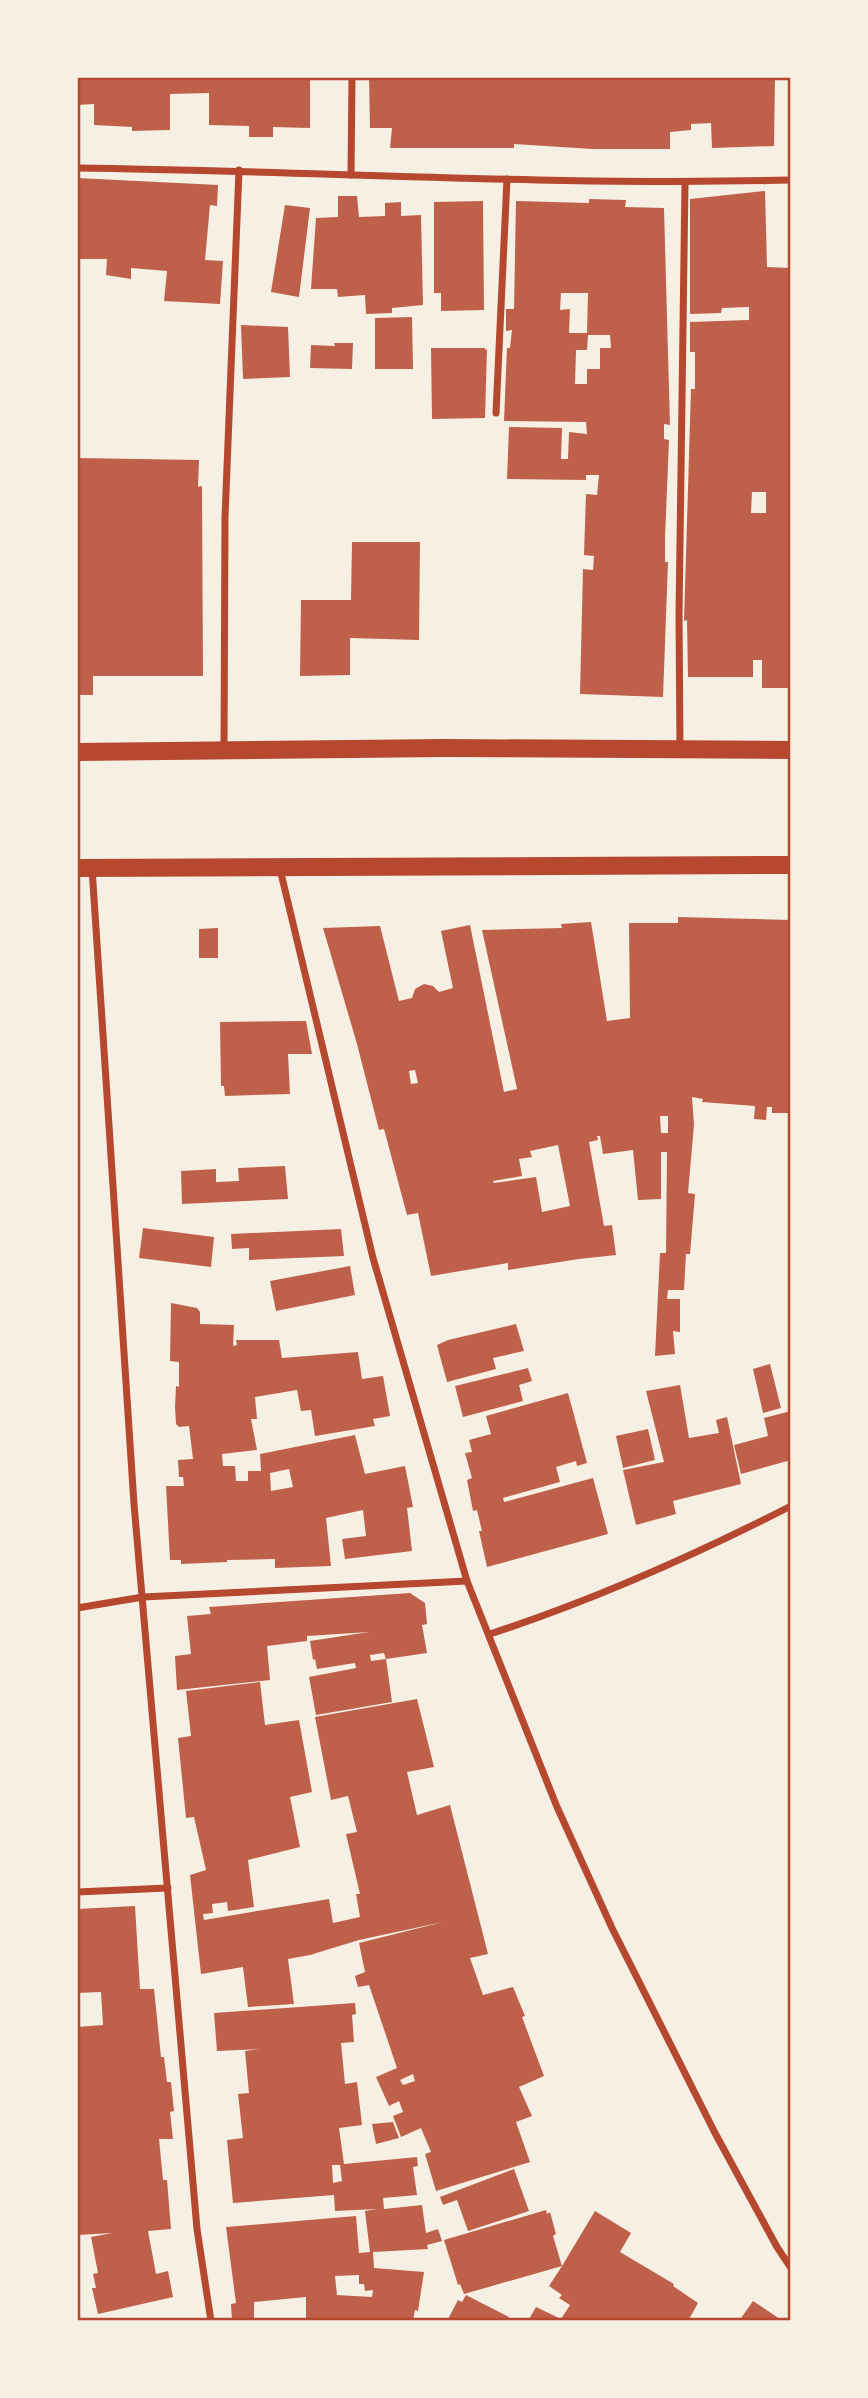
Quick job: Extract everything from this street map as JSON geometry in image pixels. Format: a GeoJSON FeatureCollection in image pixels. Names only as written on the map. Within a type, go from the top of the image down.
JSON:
{"type":"FeatureCollection","features":[{"type":"Feature","properties":{"kind":"main road"},"geometry":{"type":"LineString","coordinates":[[77,752],[445,748],[791,750]]}},
{"type":"Feature","properties":{"kind":"main road"},"geometry":{"type":"LineString","coordinates":[[84,868],[791,865]]}},
{"type":"Feature","properties":{"kind":"street"},"geometry":{"type":"LineString","coordinates":[[351,175],[352,77]]}},
{"type":"Feature","properties":{"kind":"street"},"geometry":{"type":"LineString","coordinates":[[77,168],[685,183],[791,180]]}},
{"type":"Feature","properties":{"kind":"street"},"geometry":{"type":"LineString","coordinates":[[224,750],[225,517],[239,170]]}},
{"type":"Feature","properties":{"kind":"street"},"geometry":{"type":"LineString","coordinates":[[496,412],[508,179]]}},
{"type":"Feature","properties":{"kind":"street"},"geometry":{"type":"LineString","coordinates":[[680,750],[679,615],[685,183]]}},
{"type":"Feature","properties":{"kind":"street"},"geometry":{"type":"LineString","coordinates":[[84,868],[134,1504],[197,2229],[211,2321]]}},
{"type":"Feature","properties":{"kind":"street"},"geometry":{"type":"LineString","coordinates":[[280,869],[373,1258],[467,1581],[557,1807],[612,1928],[715,2133],[791,2268]]}},
{"type":"Feature","properties":{"kind":"street"},"geometry":{"type":"LineString","coordinates":[[490,1634],[559,1612],[654,1573],[791,1506]]}},
{"type":"Feature","properties":{"kind":"street"},"geometry":{"type":"LineString","coordinates":[[77,1608],[143,1597],[467,1581]]}},
{"type":"Feature","properties":{"kind":"street"},"geometry":{"type":"LineString","coordinates":[[77,1892],[168,1888]]}},
{"type":"Feature","properties":{"kind":"building"},"geometry":{"type":"Polygon","coordinates":[[[77,77],[310,77],[310,128],[273,127],[273,137],[249,137],[249,126],[209,125],[209,93],[170,94],[170,130],[132,131],[132,127],[94,125],[94,104],[77,105],[77,77]]]}},
{"type":"Feature","properties":{"kind":"building"},"geometry":{"type":"Polygon","coordinates":[[[369,77],[775,77],[774,146],[712,148],[711,123],[691,124],[691,130],[670,132],[670,149],[592,149],[514,144],[514,148],[390,148],[392,128],[370,128],[369,77]]]}},
{"type":"Feature","properties":{"kind":"building"},"geometry":{"type":"Polygon","coordinates":[[[77,178],[218,185],[217,206],[210,205],[205,260],[223,261],[220,304],[164,301],[167,271],[131,268],[131,279],[106,275],[107,259],[77,259],[77,178]]]}},
{"type":"Feature","properties":{"kind":"building"},"geometry":{"type":"Polygon","coordinates":[[[765,191],[767,267],[791,268],[791,688],[762,688],[762,660],[753,660],[753,677],[688,677],[687,620],[684,621],[691,389],[695,389],[695,352],[690,352],[690,322],[749,320],[749,307],[722,308],[721,313],[690,314],[690,199],[765,191]],[[752,492],[751,513],[766,513],[766,492],[752,492]]]}},
{"type":"Feature","properties":{"kind":"building"},"geometry":{"type":"Polygon","coordinates":[[[338,196],[357,196],[359,217],[385,216],[385,203],[401,202],[401,216],[421,215],[423,305],[392,308],[392,313],[366,314],[365,295],[338,297],[337,289],[311,289],[316,218],[338,217],[338,196]]]}},
{"type":"Feature","properties":{"kind":"building"},"geometry":{"type":"Polygon","coordinates":[[[589,199],[626,200],[625,207],[664,208],[670,425],[664,424],[664,439],[669,440],[663,697],[580,694],[583,569],[593,570],[594,556],[584,555],[586,494],[597,495],[599,475],[586,475],[586,480],[507,479],[509,427],[562,428],[561,459],[568,459],[569,432],[587,434],[586,422],[504,421],[507,348],[510,348],[512,330],[506,331],[506,309],[514,309],[516,201],[589,203],[589,199]],[[561,293],[560,310],[570,309],[569,333],[587,333],[588,293],[561,293]],[[588,335],[587,350],[576,350],[575,384],[587,384],[587,369],[600,369],[600,348],[611,348],[610,335],[588,335]]]}},
{"type":"Feature","properties":{"kind":"building"},"geometry":{"type":"Polygon","coordinates":[[[483,201],[484,310],[441,311],[441,293],[434,293],[434,202],[483,201]]]}},
{"type":"Feature","properties":{"kind":"building"},"geometry":{"type":"Polygon","coordinates":[[[285,205],[310,208],[299,297],[271,292],[285,205]]]}},
{"type":"Feature","properties":{"kind":"building"},"geometry":{"type":"Polygon","coordinates":[[[412,317],[413,369],[375,369],[375,318],[412,317]]]}},
{"type":"Feature","properties":{"kind":"building"},"geometry":{"type":"Polygon","coordinates":[[[241,325],[288,327],[290,377],[243,379],[241,325]]]}},
{"type":"Feature","properties":{"kind":"building"},"geometry":{"type":"Polygon","coordinates":[[[334,343],[353,343],[352,369],[310,368],[311,345],[335,346],[334,343]]]}},
{"type":"Feature","properties":{"kind":"building"},"geometry":{"type":"Polygon","coordinates":[[[431,348],[487,349],[485,418],[432,419],[431,348]]]}},
{"type":"Feature","properties":{"kind":"building"},"geometry":{"type":"Polygon","coordinates":[[[77,458],[199,460],[198,487],[202,486],[203,676],[93,676],[93,695],[77,695],[77,458]]]}},
{"type":"Feature","properties":{"kind":"building"},"geometry":{"type":"Polygon","coordinates":[[[352,542],[420,542],[419,640],[350,638],[350,675],[300,676],[301,600],[351,600],[352,542]]]}},
{"type":"Feature","properties":{"kind":"building"},"geometry":{"type":"Polygon","coordinates":[[[678,917],[791,920],[791,1113],[772,1113],[772,1107],[767,1107],[766,1120],[754,1119],[755,1106],[702,1102],[703,1099],[692,1097],[694,1125],[688,1193],[695,1194],[690,1254],[686,1254],[684,1290],[668,1290],[667,1299],[680,1299],[680,1332],[673,1331],[675,1354],[655,1356],[660,1253],[666,1253],[667,1152],[661,1152],[661,1199],[638,1200],[633,1150],[603,1154],[600,1136],[597,1136],[598,1140],[589,1142],[604,1226],[612,1225],[616,1255],[508,1270],[508,1263],[431,1276],[418,1213],[407,1215],[384,1129],[379,1130],[323,928],[380,926],[399,1001],[412,998],[415,989],[424,984],[433,986],[439,992],[453,988],[441,931],[470,925],[504,1092],[517,1089],[482,930],[562,928],[561,924],[591,922],[607,1021],[630,1018],[629,923],[678,923],[678,917]],[[415,1070],[409,1071],[411,1084],[418,1083],[415,1070]],[[660,1116],[661,1133],[668,1133],[668,1116],[660,1116]],[[558,1145],[530,1151],[532,1157],[519,1159],[522,1176],[493,1181],[494,1183],[536,1177],[542,1212],[570,1206],[558,1145]]]}},
{"type":"Feature","properties":{"kind":"building"},"geometry":{"type":"Polygon","coordinates":[[[218,928],[218,958],[199,958],[199,929],[218,928]]]}},
{"type":"Feature","properties":{"kind":"building"},"geometry":{"type":"Polygon","coordinates":[[[306,1021],[312,1054],[288,1054],[290,1094],[225,1096],[224,1086],[221,1086],[220,1022],[306,1021]]]}},
{"type":"Feature","properties":{"kind":"building"},"geometry":{"type":"Polygon","coordinates":[[[285,1166],[288,1199],[182,1204],[181,1171],[216,1169],[216,1182],[239,1181],[238,1168],[285,1166]]]}},
{"type":"Feature","properties":{"kind":"building"},"geometry":{"type":"Polygon","coordinates":[[[143,1228],[214,1237],[211,1267],[139,1258],[143,1228]]]}},
{"type":"Feature","properties":{"kind":"building"},"geometry":{"type":"Polygon","coordinates":[[[341,1229],[344,1256],[249,1260],[249,1248],[232,1249],[231,1234],[341,1229]]]}},
{"type":"Feature","properties":{"kind":"building"},"geometry":{"type":"Polygon","coordinates":[[[350,1266],[355,1295],[276,1311],[270,1281],[350,1266]]]}},
{"type":"Feature","properties":{"kind":"building"},"geometry":{"type":"Polygon","coordinates":[[[171,1303],[197,1308],[200,1312],[200,1324],[234,1325],[233,1346],[237,1345],[236,1340],[279,1340],[282,1358],[358,1352],[362,1379],[383,1376],[390,1416],[373,1419],[375,1426],[315,1436],[311,1410],[301,1411],[297,1390],[255,1397],[257,1419],[251,1419],[257,1450],[222,1454],[223,1466],[235,1466],[236,1481],[248,1481],[248,1471],[261,1471],[260,1454],[355,1435],[365,1474],[405,1466],[413,1507],[407,1508],[412,1551],[345,1559],[342,1539],[366,1536],[363,1510],[326,1518],[331,1566],[275,1568],[275,1559],[181,1564],[181,1560],[170,1560],[166,1486],[184,1486],[183,1477],[179,1477],[178,1460],[193,1459],[189,1426],[179,1427],[176,1424],[179,1362],[170,1361],[171,1303]],[[289,1469],[270,1473],[271,1491],[293,1487],[289,1469]]]}},
{"type":"Feature","properties":{"kind":"building"},"geometry":{"type":"Polygon","coordinates":[[[516,1324],[524,1351],[493,1358],[496,1369],[447,1382],[437,1345],[516,1324]]]}},
{"type":"Feature","properties":{"kind":"building"},"geometry":{"type":"Polygon","coordinates":[[[770,1364],[781,1408],[763,1413],[753,1369],[770,1364]]]}},
{"type":"Feature","properties":{"kind":"building"},"geometry":{"type":"Polygon","coordinates":[[[528,1368],[532,1381],[519,1385],[523,1401],[463,1417],[455,1386],[528,1368]]]}},
{"type":"Feature","properties":{"kind":"building"},"geometry":{"type":"Polygon","coordinates":[[[680,1385],[689,1438],[719,1433],[716,1420],[727,1417],[741,1484],[673,1501],[676,1514],[636,1525],[623,1470],[664,1462],[646,1391],[680,1385]]]}},
{"type":"Feature","properties":{"kind":"building"},"geometry":{"type":"Polygon","coordinates":[[[568,1393],[587,1463],[577,1466],[576,1461],[556,1467],[560,1482],[503,1498],[504,1502],[593,1478],[608,1534],[487,1567],[479,1531],[482,1531],[477,1510],[473,1511],[467,1480],[472,1478],[465,1453],[472,1452],[469,1440],[491,1434],[486,1416],[568,1393]]]}},
{"type":"Feature","properties":{"kind":"building"},"geometry":{"type":"Polygon","coordinates":[[[791,1411],[791,1460],[741,1474],[734,1445],[768,1436],[764,1418],[791,1411]]]}},
{"type":"Feature","properties":{"kind":"building"},"geometry":{"type":"Polygon","coordinates":[[[648,1429],[655,1460],[623,1468],[616,1436],[648,1429]]]}},
{"type":"Feature","properties":{"kind":"building"},"geometry":{"type":"Polygon","coordinates":[[[410,1593],[425,1603],[427,1624],[422,1625],[427,1653],[386,1659],[392,1702],[316,1715],[309,1677],[356,1668],[355,1663],[317,1669],[310,1641],[369,1632],[307,1636],[307,1641],[267,1646],[270,1680],[177,1690],[175,1656],[191,1654],[187,1616],[211,1614],[209,1607],[410,1593]],[[384,1653],[370,1655],[371,1661],[386,1659],[384,1653]]]}},
{"type":"Feature","properties":{"kind":"building"},"geometry":{"type":"Polygon","coordinates":[[[260,1682],[265,1725],[299,1720],[312,1792],[290,1797],[300,1847],[248,1860],[254,1907],[228,1911],[227,1902],[212,1904],[213,1913],[203,1914],[204,1920],[329,1899],[333,1923],[360,1917],[356,1894],[360,1894],[346,1834],[357,1832],[348,1796],[331,1800],[315,1717],[417,1699],[434,1767],[407,1772],[417,1815],[450,1805],[488,1954],[470,1958],[483,1995],[513,1987],[544,2076],[519,2087],[532,2116],[516,2122],[530,2162],[436,2191],[425,2154],[431,2152],[421,2128],[401,2137],[393,2116],[403,2112],[399,2101],[389,2106],[376,2077],[397,2068],[369,1985],[358,1987],[355,1976],[365,1972],[359,1943],[443,1922],[288,1959],[294,2004],[248,2007],[243,1967],[201,1974],[190,1875],[206,1870],[194,1817],[186,1818],[178,1738],[191,1736],[186,1691],[260,1682]],[[413,2074],[400,2080],[403,2085],[415,2081],[413,2074]]]}},
{"type":"Feature","properties":{"kind":"building"},"geometry":{"type":"Polygon","coordinates":[[[135,1906],[140,1989],[154,1989],[161,2057],[164,2057],[167,2082],[171,2082],[174,2111],[170,2112],[173,2139],[159,2139],[163,2180],[167,2180],[171,2229],[148,2231],[156,2274],[168,2271],[173,2297],[98,2314],[92,2288],[96,2288],[93,2274],[98,2273],[91,2237],[112,2233],[78,2235],[77,2027],[103,2025],[101,1992],[77,1993],[77,1909],[135,1906]]]}},
{"type":"Feature","properties":{"kind":"building"},"geometry":{"type":"Polygon","coordinates":[[[355,2003],[356,2014],[352,2015],[354,2042],[341,2043],[345,2084],[357,2082],[362,2125],[339,2128],[344,2164],[417,2157],[418,2166],[413,2167],[417,2195],[383,2198],[384,2209],[422,2205],[426,2233],[438,2229],[442,2241],[427,2245],[428,2249],[373,2252],[374,2268],[424,2272],[418,2311],[415,2310],[413,2321],[306,2321],[306,2297],[254,2302],[254,2321],[232,2321],[231,2304],[236,2303],[226,2227],[356,2216],[359,2253],[370,2252],[365,2211],[377,2209],[335,2211],[334,2195],[233,2203],[227,2140],[243,2138],[238,2094],[249,2093],[245,2051],[259,2049],[217,2051],[214,2013],[355,2003]],[[332,2165],[333,2183],[342,2181],[340,2165],[332,2165]],[[359,2275],[335,2276],[337,2295],[372,2297],[373,2290],[365,2291],[364,2284],[359,2284],[359,2275]]]}},
{"type":"Feature","properties":{"kind":"building"},"geometry":{"type":"Polygon","coordinates":[[[393,2122],[399,2138],[376,2144],[372,2124],[393,2122]]]}},
{"type":"Feature","properties":{"kind":"building"},"geometry":{"type":"Polygon","coordinates":[[[514,2169],[529,2211],[468,2231],[457,2200],[443,2205],[440,2197],[514,2169]]]}},
{"type":"Feature","properties":{"kind":"building"},"geometry":{"type":"Polygon","coordinates":[[[546,2210],[547,2214],[550,2212],[556,2234],[553,2236],[562,2266],[464,2294],[460,2284],[458,2285],[444,2240],[546,2210]]]}},
{"type":"Feature","properties":{"kind":"building"},"geometry":{"type":"Polygon","coordinates":[[[595,2211],[631,2233],[620,2252],[674,2284],[673,2286],[698,2303],[688,2321],[528,2321],[536,2307],[561,2319],[570,2305],[559,2298],[562,2295],[549,2286],[595,2211]]]}},
{"type":"Feature","properties":{"kind":"building"},"geometry":{"type":"Polygon","coordinates":[[[466,2295],[509,2317],[507,2321],[447,2321],[458,2300],[462,2302],[466,2295]]]}},
{"type":"Feature","properties":{"kind":"building"},"geometry":{"type":"Polygon","coordinates":[[[753,2301],[783,2321],[739,2321],[753,2301]]]}}]}
